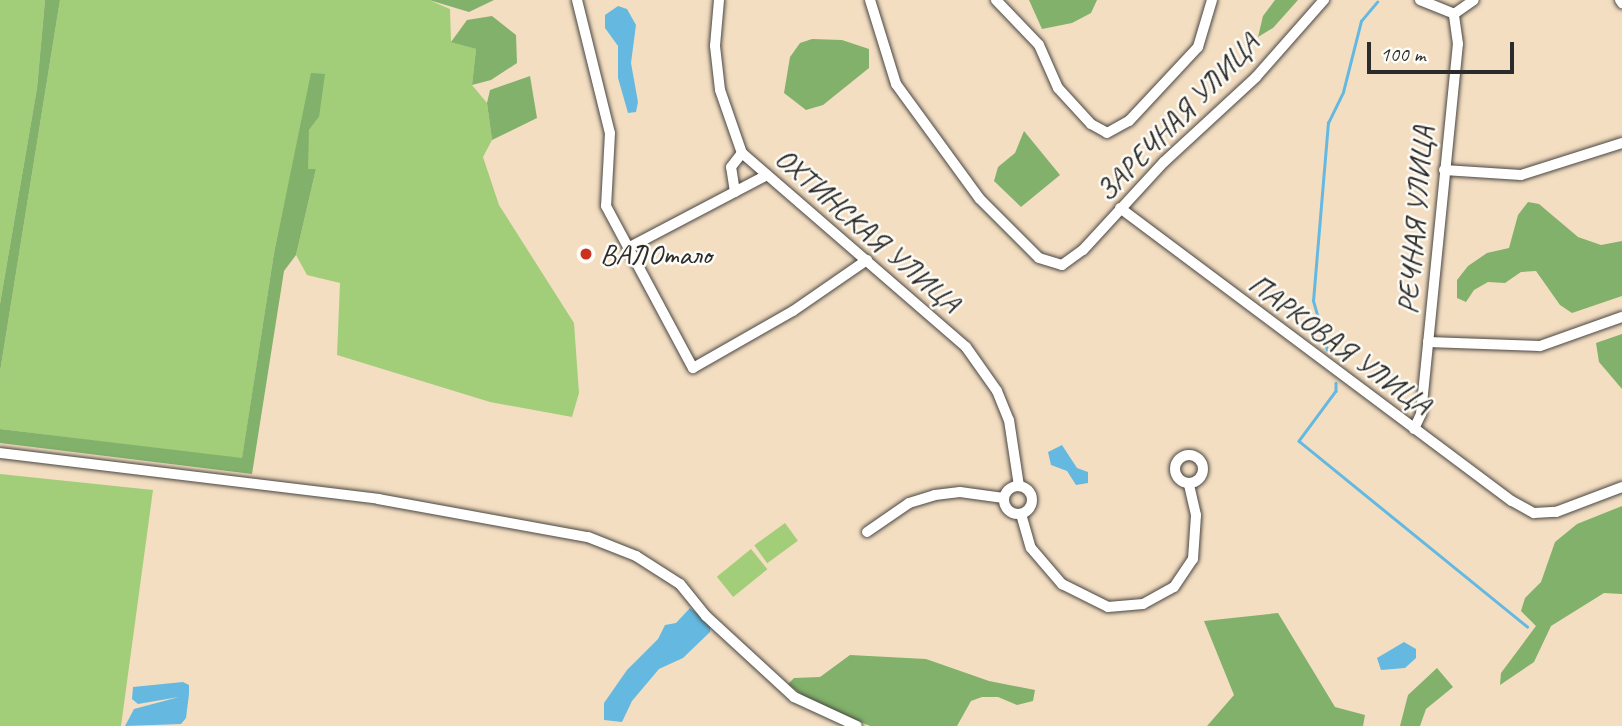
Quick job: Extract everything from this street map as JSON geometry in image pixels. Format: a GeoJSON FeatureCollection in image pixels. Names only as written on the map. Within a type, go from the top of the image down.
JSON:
{"type":"FeatureCollection","features":[{"type":"Feature","properties":{"kind":"street"},"geometry":{"type":"LineString","coordinates":[[577,0],[610,133],[606,206],[693,369],[793,311],[867,260]]}},
{"type":"Feature","properties":{"kind":"street","name":"ОХТИНСКАЯ УЛИЦА"},"geometry":{"type":"LineString","coordinates":[[719,0],[715,47],[720,90],[742,153],[966,347],[984,370],[1009,420],[1018,486],[1028,489],[1033,502],[1021,514],[1031,548],[1062,584],[1108,607],[1143,604],[1174,587],[1193,559],[1196,515],[1189,484]]}},
{"type":"Feature","properties":{"kind":"street","name":"ЗАРЕЧНАЯ УЛИЦА"},"geometry":{"type":"LineString","coordinates":[[870,0],[896,84],[980,199],[1039,258],[1062,265],[1083,250],[1120,208],[1256,77],[1324,0]]}},
{"type":"Feature","properties":{"kind":"street"},"geometry":{"type":"LineString","coordinates":[[996,0],[1029,30],[1058,88],[1072,105],[1107,133],[1129,121],[1198,47],[1212,0]]}},
{"type":"Feature","properties":{"kind":"street"},"geometry":{"type":"LineString","coordinates":[[1420,0],[1454,14],[1474,0]]}},
{"type":"Feature","properties":{"kind":"street","name":"РЕЧНАЯ УЛИЦА"},"geometry":{"type":"LineString","coordinates":[[1415,429],[1421,414],[1458,44],[1454,14]]}},
{"type":"Feature","properties":{"kind":"street"},"geometry":{"type":"LineString","coordinates":[[1444,170],[1521,175],[1622,143]]}},
{"type":"Feature","properties":{"kind":"street"},"geometry":{"type":"LineString","coordinates":[[735,192],[731,167],[742,153]]}},
{"type":"Feature","properties":{"kind":"street"},"geometry":{"type":"LineString","coordinates":[[628,248],[767,175]]}},
{"type":"Feature","properties":{"kind":"street","name":"ПАРКОВАЯ УЛИЦА"},"geometry":{"type":"LineString","coordinates":[[1120,208],[1415,429],[1535,513],[1556,512],[1622,487]]}},
{"type":"Feature","properties":{"kind":"street"},"geometry":{"type":"LineString","coordinates":[[1428,342],[1540,346],[1622,317]]}},
{"type":"Feature","properties":{"kind":"street"},"geometry":{"type":"LineString","coordinates":[[0,453],[378,499],[588,537],[636,556],[680,584],[706,616],[794,697],[857,726]]}},
{"type":"Feature","properties":{"kind":"street"},"geometry":{"type":"LineString","coordinates":[[867,532],[909,503],[935,495],[960,492],[1004,498],[1018,486]]}},
{"type":"Feature","properties":{"kind":"street"},"geometry":{"type":"LineString","coordinates":[[1004,498],[1009,511],[1021,514]]}},
{"type":"Feature","properties":{"kind":"green space"},"geometry":{"type":"Polygon","coordinates":[[[0,0],[45,0],[37,88],[0,304],[0,0]]]}},
{"type":"Feature","properties":{"kind":"green space"},"geometry":{"type":"Polygon","coordinates":[[[45,0],[60,0],[0,372],[0,304],[37,88],[45,0]]]}},
{"type":"Feature","properties":{"kind":"green space"},"geometry":{"type":"Polygon","coordinates":[[[60,0],[429,0],[450,9],[451,41],[476,49],[472,85],[487,103],[492,140],[483,157],[499,205],[574,323],[579,393],[572,417],[490,402],[337,355],[340,283],[307,275],[296,255],[316,169],[308,170],[307,150],[309,130],[319,117],[312,73],[274,253],[242,459],[0,429],[0,372],[60,0]]]}},
{"type":"Feature","properties":{"kind":"green space"},"geometry":{"type":"Polygon","coordinates":[[[429,0],[494,0],[469,12],[429,0]]]}},
{"type":"Feature","properties":{"kind":"green space"},"geometry":{"type":"Polygon","coordinates":[[[1029,0],[1097,0],[1091,13],[1072,23],[1042,29],[1029,0]]]}},
{"type":"Feature","properties":{"kind":"green space"},"geometry":{"type":"Polygon","coordinates":[[[1275,0],[1298,0],[1273,28],[1258,37],[1263,16],[1275,0]]]}},
{"type":"Feature","properties":{"kind":"green space"},"geometry":{"type":"Polygon","coordinates":[[[492,16],[516,35],[517,63],[491,80],[472,85],[476,49],[451,42],[467,20],[492,16]]]}},
{"type":"Feature","properties":{"kind":"green space"},"geometry":{"type":"Polygon","coordinates":[[[812,39],[842,40],[869,49],[869,68],[823,105],[806,110],[784,93],[790,57],[800,43],[812,39]]]}},
{"type":"Feature","properties":{"kind":"green space"},"geometry":{"type":"Polygon","coordinates":[[[311,73],[325,74],[319,117],[309,130],[308,169],[316,169],[296,255],[284,271],[252,474],[0,443],[0,429],[242,458],[274,253],[311,73]]]}},
{"type":"Feature","properties":{"kind":"green space"},"geometry":{"type":"Polygon","coordinates":[[[530,76],[537,118],[492,140],[487,103],[490,90],[530,76]]]}},
{"type":"Feature","properties":{"kind":"green space"},"geometry":{"type":"Polygon","coordinates":[[[1024,131],[1060,175],[1021,207],[994,181],[998,167],[1015,153],[1024,131]]]}},
{"type":"Feature","properties":{"kind":"green space"},"geometry":{"type":"Polygon","coordinates":[[[1528,202],[1539,204],[1578,237],[1601,245],[1622,241],[1622,296],[1572,313],[1560,305],[1536,271],[1521,272],[1505,283],[1488,282],[1474,290],[1466,302],[1457,298],[1457,280],[1468,266],[1487,253],[1509,248],[1518,215],[1528,202]]]}},
{"type":"Feature","properties":{"kind":"green space"},"geometry":{"type":"Polygon","coordinates":[[[1622,334],[1622,389],[1599,362],[1596,343],[1622,334]]]}},
{"type":"Feature","properties":{"kind":"green space"},"geometry":{"type":"Polygon","coordinates":[[[0,474],[153,490],[121,726],[0,726],[0,474]]]}},
{"type":"Feature","properties":{"kind":"green space"},"geometry":{"type":"Polygon","coordinates":[[[1622,506],[1622,594],[1604,593],[1551,626],[1534,662],[1500,685],[1501,673],[1536,626],[1521,611],[1525,598],[1541,582],[1555,542],[1577,524],[1622,506]]]}},
{"type":"Feature","properties":{"kind":"green space"},"geometry":{"type":"Polygon","coordinates":[[[785,523],[798,541],[767,563],[754,545],[785,523]]]}},
{"type":"Feature","properties":{"kind":"green space"},"geometry":{"type":"Polygon","coordinates":[[[751,549],[767,569],[733,597],[717,577],[751,549]]]}},
{"type":"Feature","properties":{"kind":"green space"},"geometry":{"type":"Polygon","coordinates":[[[1278,613],[1335,707],[1365,715],[1363,726],[1207,726],[1234,695],[1204,621],[1278,613]]]}},
{"type":"Feature","properties":{"kind":"green space"},"geometry":{"type":"Polygon","coordinates":[[[850,655],[926,659],[989,681],[1035,690],[1033,701],[1017,705],[998,697],[982,697],[971,701],[957,726],[870,726],[809,700],[788,684],[794,678],[820,677],[850,655]]]}},
{"type":"Feature","properties":{"kind":"green space"},"geometry":{"type":"Polygon","coordinates":[[[1437,668],[1453,687],[1426,709],[1420,726],[1400,726],[1408,695],[1437,668]]]}},
{"type":"Feature","properties":{"kind":"water"},"geometry":{"type":"Polygon","coordinates":[[[618,6],[627,9],[636,25],[631,63],[638,102],[636,112],[628,113],[618,78],[618,46],[605,28],[605,15],[618,6]]]}},
{"type":"Feature","properties":{"kind":"water"},"geometry":{"type":"Polygon","coordinates":[[[1062,445],[1077,468],[1088,472],[1088,483],[1076,485],[1067,471],[1051,465],[1048,452],[1062,445]]]}},
{"type":"Feature","properties":{"kind":"water"},"geometry":{"type":"Polygon","coordinates":[[[690,608],[711,625],[710,632],[683,658],[659,669],[632,701],[622,722],[604,720],[604,703],[627,670],[658,639],[665,625],[676,623],[690,608]]]}},
{"type":"Feature","properties":{"kind":"water"},"geometry":{"type":"Polygon","coordinates":[[[1404,642],[1416,649],[1416,658],[1405,668],[1381,670],[1377,658],[1404,642]]]}},
{"type":"Feature","properties":{"kind":"water"},"geometry":{"type":"Polygon","coordinates":[[[183,682],[189,685],[189,694],[186,718],[181,724],[125,726],[134,709],[179,697],[138,704],[132,699],[133,687],[183,682]]]}},
{"type":"Feature","properties":{"kind":"waterway"},"geometry":{"type":"LineString","coordinates":[[1327,350],[1313,301],[1328,123],[1343,92],[1361,21],[1377,2]]}},
{"type":"Feature","properties":{"kind":"waterway"},"geometry":{"type":"LineString","coordinates":[[1336,383],[1336,391],[1299,441],[1527,626]]}},
{"type":"Feature","properties":{"kind":"place","name":"ВАЛОтало"},"geometry":{"type":"Point","coordinates":[586,254]}}]}
